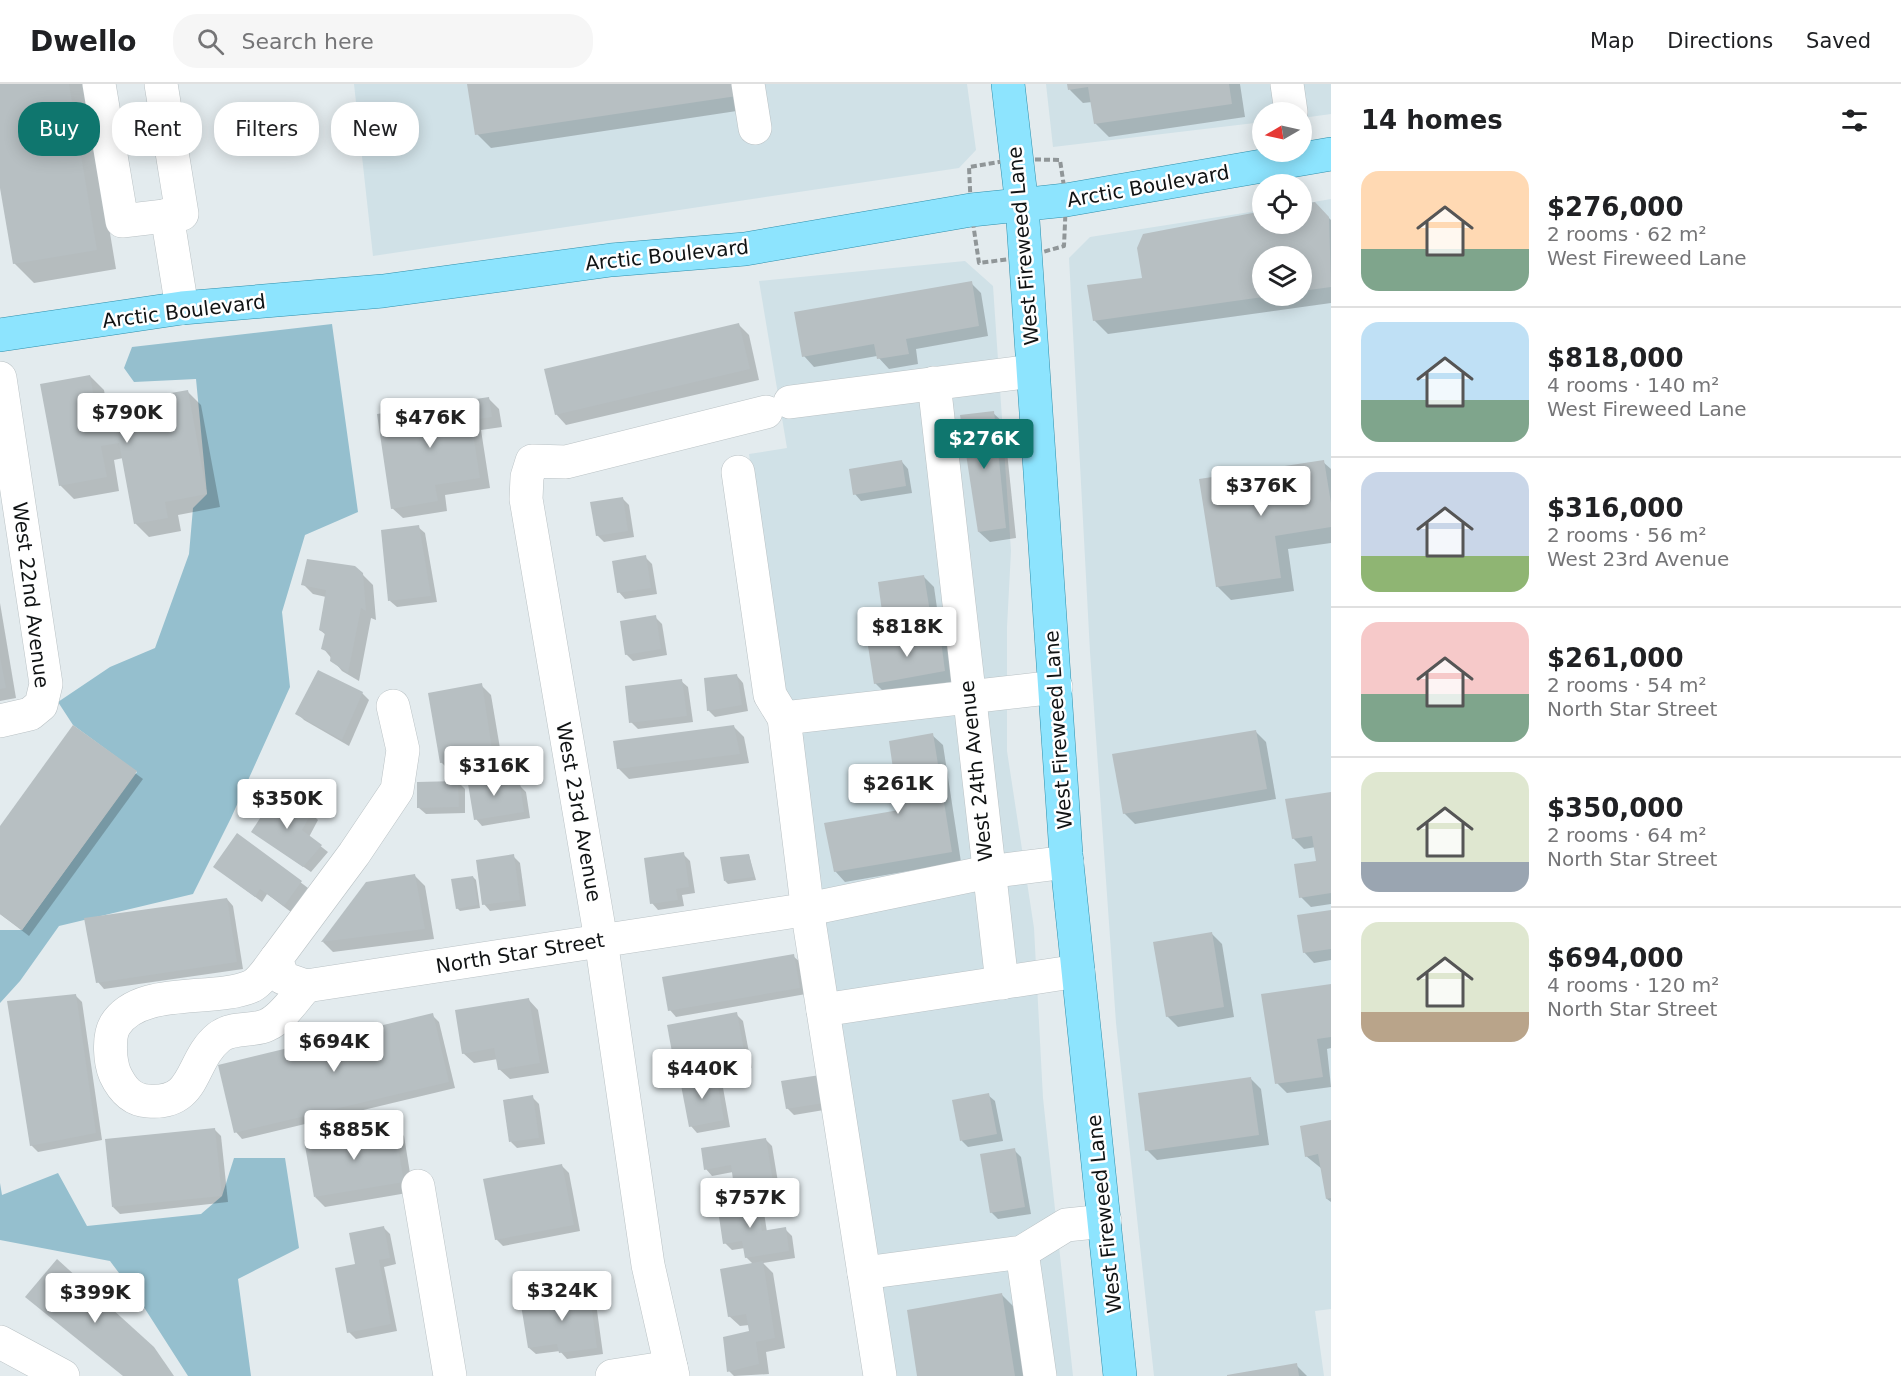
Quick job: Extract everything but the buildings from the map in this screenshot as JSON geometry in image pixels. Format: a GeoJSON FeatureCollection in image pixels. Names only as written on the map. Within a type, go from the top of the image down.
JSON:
{"type":"FeatureCollection","features":[{"type":"Feature","properties":{"kind":"main road","name":"West Fireweed Lane"},"geometry":{"type":"LineString","coordinates":[[1008,84],[1022,206],[1067,862],[1120,1376]]}},
{"type":"Feature","properties":{"kind":"main road","name":"Arctic Boulevard"},"geometry":{"type":"LineString","coordinates":[[1312,155],[1331,154]]}},
{"type":"Feature","properties":{"kind":"main road","name":"Arctic Boulevard"},"geometry":{"type":"LineString","coordinates":[[0,335],[182,308],[383,291],[611,260],[746,249],[971,210],[1022,206],[1258,162]]}},
{"type":"Feature","properties":{"kind":"street"},"geometry":{"type":"LineString","coordinates":[[99,84],[122,221],[182,214],[161,84]]}},
{"type":"Feature","properties":{"kind":"street"},"geometry":{"type":"LineString","coordinates":[[748,84],[755,128]]}},
{"type":"Feature","properties":{"kind":"street"},"geometry":{"type":"LineString","coordinates":[[1287,84],[1289,102]]}},
{"type":"Feature","properties":{"kind":"street"},"geometry":{"type":"LineString","coordinates":[[167,215],[182,308]]}},
{"type":"Feature","properties":{"kind":"street"},"geometry":{"type":"LineString","coordinates":[[934,383],[1032,370]]}},
{"type":"Feature","properties":{"kind":"street","name":"West 22nd Avenue"},"geometry":{"type":"LineString","coordinates":[[0,378],[13,546],[46,684],[41,705],[30,714],[0,721]]}},
{"type":"Feature","properties":{"kind":"street","name":"West 23rd Avenue"},"geometry":{"type":"LineString","coordinates":[[672,1371],[648,1265],[601,939],[526,499],[527,477],[532,461],[566,462],[778,407],[934,383]]}},
{"type":"Feature","properties":{"kind":"street","name":"West 24th Avenue"},"geometry":{"type":"LineString","coordinates":[[934,383],[1002,983]]}},
{"type":"Feature","properties":{"kind":"street"},"geometry":{"type":"LineString","coordinates":[[738,472],[770,695],[784,717],[823,1010],[880,1376]]}},
{"type":"Feature","properties":{"kind":"street"},"geometry":{"type":"LineString","coordinates":[[784,717],[1056,687]]}},
{"type":"Feature","properties":{"kind":"street"},"geometry":{"type":"LineString","coordinates":[[276,959],[283,978],[306,986],[275,1020],[266,1026],[239,1029],[221,1035],[207,1050],[187,1088],[176,1098],[157,1102],[140,1101],[123,1090],[114,1071],[111,1049],[114,1026],[126,1014],[151,1001],[228,992],[253,985],[276,959],[354,854],[397,790],[403,750],[393,706]]}},
{"type":"Feature","properties":{"kind":"street","name":"North Star Street"},"geometry":{"type":"LineString","coordinates":[[306,986],[601,939],[809,909],[988,872],[1067,862]]}},
{"type":"Feature","properties":{"kind":"street"},"geometry":{"type":"LineString","coordinates":[[823,1010],[1078,971]]}},
{"type":"Feature","properties":{"kind":"street"},"geometry":{"type":"LineString","coordinates":[[418,1186],[450,1376]]}},
{"type":"Feature","properties":{"kind":"street"},"geometry":{"type":"LineString","coordinates":[[864,1273],[1022,1252],[1066,1225],[1105,1221]]}},
{"type":"Feature","properties":{"kind":"street"},"geometry":{"type":"LineString","coordinates":[[1022,1252],[1040,1376]]}},
{"type":"Feature","properties":{"kind":"street"},"geometry":{"type":"LineString","coordinates":[[0,1342],[63,1376]]}},
{"type":"Feature","properties":{"kind":"street"},"geometry":{"type":"LineString","coordinates":[[612,1376],[672,1371]]}},
{"type":"Feature","properties":{"kind":"shaded area"},"geometry":{"type":"Polygon","coordinates":[[[354,84],[967,84],[976,150],[959,168],[373,256],[362,156],[419,156],[419,102],[356,102],[354,84]]]}},
{"type":"Feature","properties":{"kind":"shaded area"},"geometry":{"type":"Polygon","coordinates":[[[1046,84],[1331,84],[1331,114],[1312,117],[1312,102],[1252,102],[1252,123],[1053,147],[1046,84]]]}},
{"type":"Feature","properties":{"kind":"shaded area"},"geometry":{"type":"Polygon","coordinates":[[[1331,199],[1331,1309],[1315,1311],[1324,1376],[1154,1376],[1116,1023],[1090,652],[1069,258],[1090,237],[1252,212],[1252,234],[1312,234],[1312,202],[1331,199]]]}},
{"type":"Feature","properties":{"kind":"shaded area"},"geometry":{"type":"Polygon","coordinates":[[[965,261],[993,286],[1011,551],[1007,627],[1007,751],[1034,928],[1043,1098],[1073,1376],[880,1376],[793,789],[749,454],[787,448],[759,281],[965,261]]]}},
{"type":"Feature","properties":{"kind":"shaded area"},"geometry":{"type":"Polygon","coordinates":[[[332,324],[358,512],[305,535],[282,612],[290,687],[231,818],[193,894],[59,926],[20,981],[0,1003],[0,930],[22,930],[137,772],[73,725],[58,702],[110,667],[155,648],[189,554],[193,508],[207,494],[196,379],[134,382],[124,368],[132,347],[332,324]]]}},
{"type":"Feature","properties":{"kind":"shaded area"},"geometry":{"type":"Polygon","coordinates":[[[234,1158],[285,1158],[299,1248],[238,1279],[251,1376],[188,1376],[140,1301],[110,1261],[0,1240],[0,1183],[2,1195],[58,1173],[87,1226],[201,1214],[222,1196],[234,1158]]]}}]}
